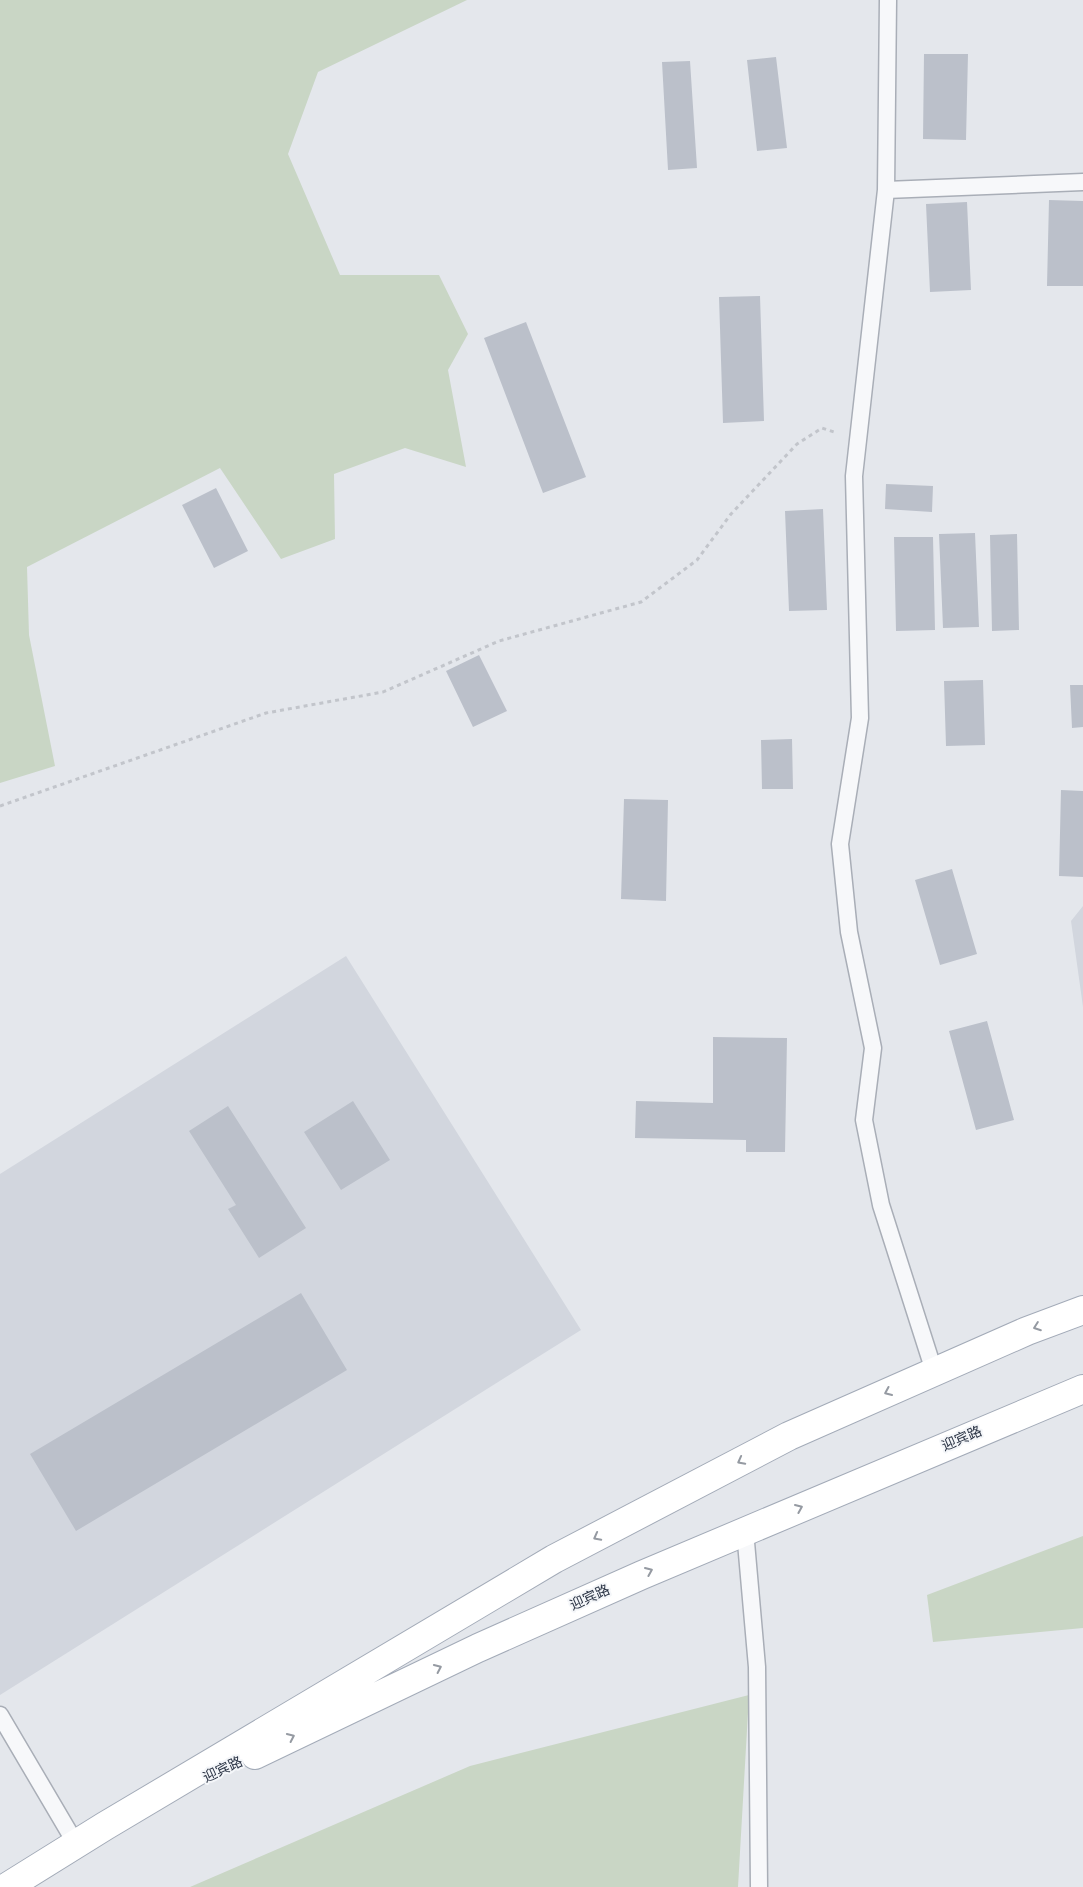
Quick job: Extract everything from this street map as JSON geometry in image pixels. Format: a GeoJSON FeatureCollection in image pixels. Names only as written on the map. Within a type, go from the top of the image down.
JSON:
{"type":"FeatureCollection","features":[{"type":"Feature","properties":{"kind":"main road"},"geometry":{"type":"LineString","coordinates":[[7,1887],[105,1826],[554,1559],[789,1436],[1027,1331],[1083,1310]]}},
{"type":"Feature","properties":{"kind":"main road","name":"迎宾路"},"geometry":{"type":"LineString","coordinates":[[105,1826],[478,1648],[642,1574],[1083,1389]]}},
{"type":"Feature","properties":{"kind":"lane"},"geometry":{"type":"LineString","coordinates":[[888,0],[886,190],[854,476],[860,718],[840,844],[849,932],[873,1048],[864,1120],[881,1205],[934,1371]]}},
{"type":"Feature","properties":{"kind":"lane"},"geometry":{"type":"LineString","coordinates":[[886,190],[1083,182]]}},
{"type":"Feature","properties":{"kind":"lane"},"geometry":{"type":"LineString","coordinates":[[745,1531],[757,1667],[760,1887]]}},
{"type":"Feature","properties":{"kind":"lane"},"geometry":{"type":"LineString","coordinates":[[0,1715],[76,1844]]}},
{"type":"Feature","properties":{"kind":"path"},"geometry":{"type":"LineString","coordinates":[[0,806],[266,712],[383,692],[499,640],[641,602],[697,560],[731,514],[798,444],[822,428],[858,440]]}},
{"type":"Feature","properties":{"kind":"shaded area"},"geometry":{"type":"Polygon","coordinates":[[[1083,906],[1083,1007],[1071,921],[1083,906]]]}},
{"type":"Feature","properties":{"kind":"shaded area"},"geometry":{"type":"Polygon","coordinates":[[[346,956],[581,1330],[0,1695],[0,1174],[346,956]]]}},
{"type":"Feature","properties":{"kind":"green space"},"geometry":{"type":"Polygon","coordinates":[[[0,0],[467,0],[318,72],[288,154],[340,275],[439,275],[468,334],[448,370],[466,467],[405,448],[334,474],[335,539],[281,559],[220,468],[27,567],[29,635],[55,766],[0,783],[0,0]]]}},
{"type":"Feature","properties":{"kind":"green space"},"geometry":{"type":"Polygon","coordinates":[[[1083,1536],[1083,1628],[933,1642],[927,1595],[1083,1536]]]}},
{"type":"Feature","properties":{"kind":"green space"},"geometry":{"type":"Polygon","coordinates":[[[749,1695],[738,1887],[190,1887],[470,1766],[749,1695]]]}},
{"type":"Feature","properties":{"kind":"building"},"geometry":{"type":"Polygon","coordinates":[[[924,54],[968,54],[966,140],[923,139],[924,54]]]}},
{"type":"Feature","properties":{"kind":"building"},"geometry":{"type":"Polygon","coordinates":[[[776,57],[787,148],[757,151],[747,60],[776,57]]]}},
{"type":"Feature","properties":{"kind":"building"},"geometry":{"type":"Polygon","coordinates":[[[690,61],[697,168],[668,170],[662,62],[690,61]]]}},
{"type":"Feature","properties":{"kind":"building"},"geometry":{"type":"Polygon","coordinates":[[[1049,200],[1083,201],[1083,286],[1047,286],[1049,200]]]}},
{"type":"Feature","properties":{"kind":"building"},"geometry":{"type":"Polygon","coordinates":[[[967,202],[971,290],[930,292],[926,204],[967,202]]]}},
{"type":"Feature","properties":{"kind":"building"},"geometry":{"type":"Polygon","coordinates":[[[760,296],[764,421],[723,423],[719,297],[760,296]]]}},
{"type":"Feature","properties":{"kind":"building"},"geometry":{"type":"Polygon","coordinates":[[[526,322],[586,477],[543,493],[484,338],[526,322]]]}},
{"type":"Feature","properties":{"kind":"building"},"geometry":{"type":"Polygon","coordinates":[[[886,484],[933,486],[932,512],[885,509],[886,484]]]}},
{"type":"Feature","properties":{"kind":"building"},"geometry":{"type":"Polygon","coordinates":[[[216,488],[248,551],[214,568],[182,505],[216,488]]]}},
{"type":"Feature","properties":{"kind":"building"},"geometry":{"type":"Polygon","coordinates":[[[823,509],[827,610],[789,611],[785,511],[823,509]]]}},
{"type":"Feature","properties":{"kind":"building"},"geometry":{"type":"Polygon","coordinates":[[[975,533],[979,627],[943,628],[939,534],[975,533]]]}},
{"type":"Feature","properties":{"kind":"building"},"geometry":{"type":"Polygon","coordinates":[[[1017,534],[1019,630],[992,631],[990,535],[1017,534]]]}},
{"type":"Feature","properties":{"kind":"building"},"geometry":{"type":"Polygon","coordinates":[[[894,537],[933,537],[935,630],[896,631],[894,537]]]}},
{"type":"Feature","properties":{"kind":"building"},"geometry":{"type":"Polygon","coordinates":[[[479,655],[507,711],[473,727],[446,671],[479,655]]]}},
{"type":"Feature","properties":{"kind":"building"},"geometry":{"type":"Polygon","coordinates":[[[983,680],[985,745],[946,746],[944,681],[983,680]]]}},
{"type":"Feature","properties":{"kind":"building"},"geometry":{"type":"Polygon","coordinates":[[[1070,685],[1083,685],[1083,727],[1072,728],[1070,685]]]}},
{"type":"Feature","properties":{"kind":"building"},"geometry":{"type":"Polygon","coordinates":[[[792,739],[793,789],[762,789],[761,740],[792,739]]]}},
{"type":"Feature","properties":{"kind":"building"},"geometry":{"type":"Polygon","coordinates":[[[1061,790],[1083,791],[1083,877],[1059,876],[1061,790]]]}},
{"type":"Feature","properties":{"kind":"building"},"geometry":{"type":"Polygon","coordinates":[[[624,799],[668,800],[666,901],[621,899],[624,799]]]}},
{"type":"Feature","properties":{"kind":"building"},"geometry":{"type":"Polygon","coordinates":[[[952,869],[977,954],[940,965],[915,880],[952,869]]]}},
{"type":"Feature","properties":{"kind":"building"},"geometry":{"type":"Polygon","coordinates":[[[987,1021],[1014,1120],[976,1130],[949,1031],[987,1021]]]}},
{"type":"Feature","properties":{"kind":"building"},"geometry":{"type":"Polygon","coordinates":[[[713,1037],[787,1038],[785,1152],[746,1152],[746,1140],[635,1138],[636,1101],[713,1103],[713,1037]]]}},
{"type":"Feature","properties":{"kind":"building"},"geometry":{"type":"Polygon","coordinates":[[[353,1101],[390,1160],[341,1190],[304,1132],[353,1101]]]}},
{"type":"Feature","properties":{"kind":"building"},"geometry":{"type":"Polygon","coordinates":[[[228,1106],[306,1228],[259,1258],[228,1209],[236,1205],[189,1131],[228,1106]]]}},
{"type":"Feature","properties":{"kind":"building"},"geometry":{"type":"Polygon","coordinates":[[[301,1293],[347,1370],[76,1531],[30,1454],[301,1293]]]}}]}
